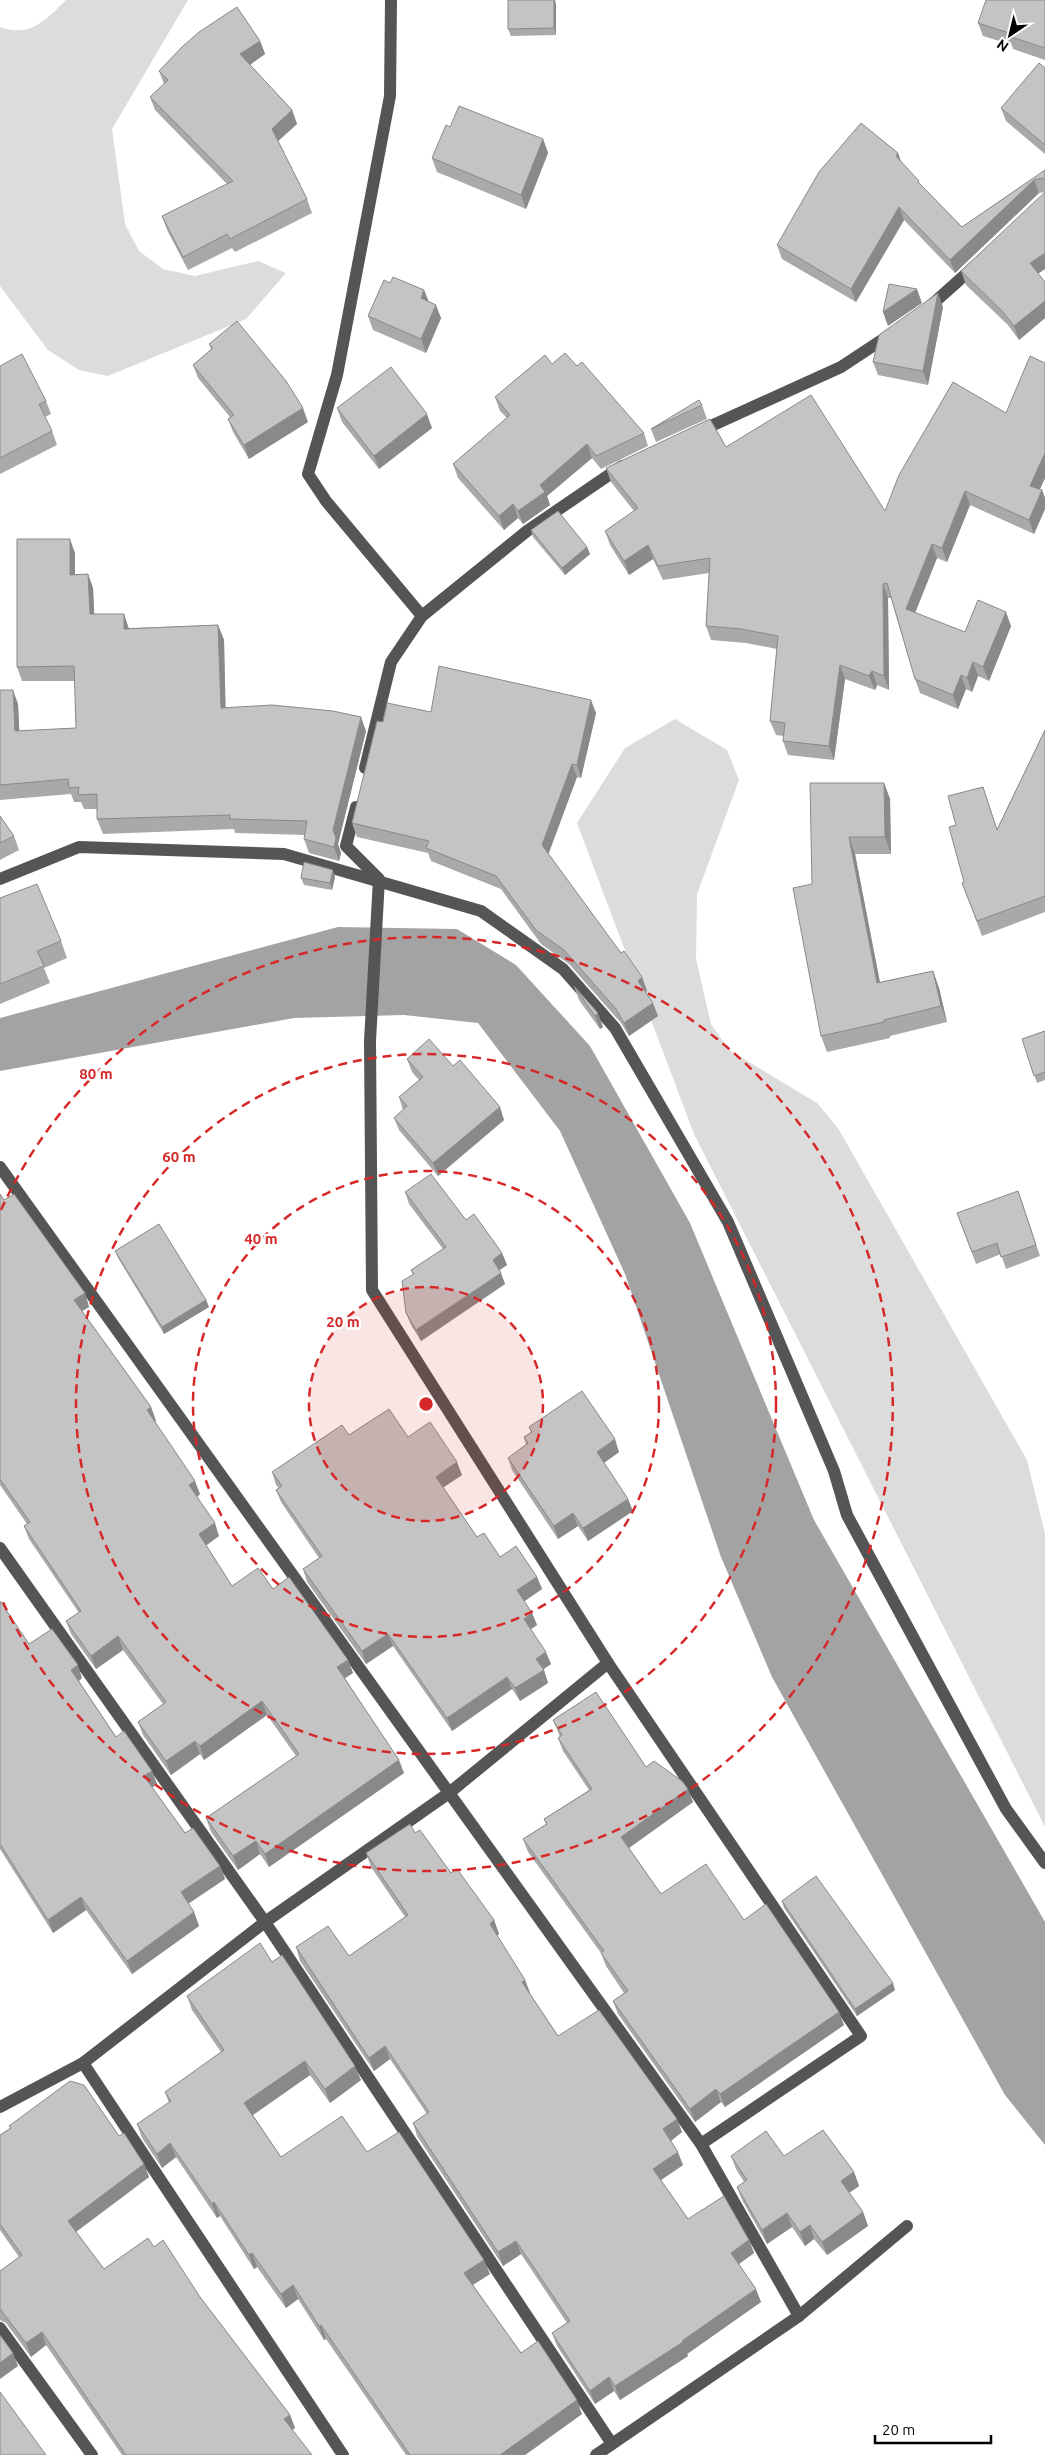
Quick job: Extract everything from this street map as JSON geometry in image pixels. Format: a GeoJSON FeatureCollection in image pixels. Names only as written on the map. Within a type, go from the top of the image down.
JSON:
{"type":"FeatureCollection","features":[{"type":"Feature","properties":{"kind":"street"},"geometry":{"type":"LineString","coordinates":[[391,0],[390,96],[338,375],[308,474],[326,501],[422,616]]}},
{"type":"Feature","properties":{"kind":"street"},"geometry":{"type":"LineString","coordinates":[[917,316],[984,258]]}},
{"type":"Feature","properties":{"kind":"street"},"geometry":{"type":"LineString","coordinates":[[692,435],[841,367],[902,326]]}},
{"type":"Feature","properties":{"kind":"street"},"geometry":{"type":"LineString","coordinates":[[363,778],[391,662],[422,616],[527,530],[613,471],[630,463]]}},
{"type":"Feature","properties":{"kind":"street"},"geometry":{"type":"LineString","coordinates":[[358,798],[346,846],[379,879],[370,1041],[372,1290],[608,1663],[861,2036],[701,2144]]}},
{"type":"Feature","properties":{"kind":"street"},"geometry":{"type":"LineString","coordinates":[[0,879],[79,847],[284,854],[379,879],[487,914],[562,968],[615,1028],[728,1222],[834,1471],[847,1515],[1006,1809],[1045,1863]]}},
{"type":"Feature","properties":{"kind":"street"},"geometry":{"type":"LineString","coordinates":[[0,1167],[701,2144],[799,2316]]}},
{"type":"Feature","properties":{"kind":"street"},"geometry":{"type":"LineString","coordinates":[[0,1548],[265,1922],[612,2444]]}},
{"type":"Feature","properties":{"kind":"street"},"geometry":{"type":"LineString","coordinates":[[0,2107],[83,2062],[265,1922],[449,1793],[608,1663]]}},
{"type":"Feature","properties":{"kind":"street"},"geometry":{"type":"LineString","coordinates":[[83,2062],[343,2455]]}},
{"type":"Feature","properties":{"kind":"street"},"geometry":{"type":"LineString","coordinates":[[596,2455],[799,2316],[907,2226]]}},
{"type":"Feature","properties":{"kind":"street"},"geometry":{"type":"LineString","coordinates":[[0,2328],[92,2455]]}},
{"type":"Feature","properties":{"kind":"shaded area"},"geometry":{"type":"Polygon","coordinates":[[[66,0],[188,0],[112,129],[125,224],[139,251],[163,269],[195,276],[258,261],[286,273],[246,319],[108,376],[79,370],[48,350],[0,286],[0,27],[11,30],[29,29],[44,20],[66,0]]]}},
{"type":"Feature","properties":{"kind":"shaded area"},"geometry":{"type":"Polygon","coordinates":[[[675,719],[727,750],[739,780],[697,894],[696,959],[711,1024],[729,1050],[817,1103],[838,1128],[1027,1460],[1045,1534],[1045,1827],[694,1134],[577,823],[625,748],[675,719]]]}},
{"type":"Feature","properties":{"kind":"shaded area"},"geometry":{"type":"Polygon","coordinates":[[[338,927],[457,929],[516,965],[590,1046],[690,1223],[814,1520],[1045,1922],[1045,2145],[1005,2095],[772,1677],[721,1557],[625,1274],[560,1131],[478,1023],[404,1015],[294,1018],[0,1071],[0,1018],[338,927]]]}},
{"type":"Feature","properties":{"kind":"building"},"geometry":{"type":"Polygon","coordinates":[[[508,0],[554,0],[554,28],[508,29],[508,0]]]}},
{"type":"Feature","properties":{"kind":"building"},"geometry":{"type":"Polygon","coordinates":[[[986,0],[1045,0],[1045,48],[1008,36],[1009,33],[978,23],[986,0]]]}},
{"type":"Feature","properties":{"kind":"building"},"geometry":{"type":"Polygon","coordinates":[[[237,7],[260,41],[240,54],[292,110],[272,129],[307,199],[230,239],[227,234],[183,257],[162,216],[233,181],[150,97],[168,80],[159,71],[182,47],[199,32],[237,7]]]}},
{"type":"Feature","properties":{"kind":"building"},"geometry":{"type":"Polygon","coordinates":[[[1039,63],[1045,68],[1045,145],[1001,108],[1039,63]]]}},
{"type":"Feature","properties":{"kind":"building"},"geometry":{"type":"Polygon","coordinates":[[[459,106],[543,139],[521,195],[432,158],[446,125],[450,127],[459,106]]]}},
{"type":"Feature","properties":{"kind":"building"},"geometry":{"type":"Polygon","coordinates":[[[861,123],[898,153],[896,156],[918,182],[962,227],[1045,170],[1045,180],[1042,178],[1034,180],[950,260],[899,207],[851,289],[777,245],[819,172],[861,123]]]}},
{"type":"Feature","properties":{"kind":"building"},"geometry":{"type":"Polygon","coordinates":[[[1045,192],[1045,253],[1030,263],[1045,282],[1045,301],[1014,326],[1003,312],[961,271],[1045,192]]]}},
{"type":"Feature","properties":{"kind":"building"},"geometry":{"type":"Polygon","coordinates":[[[393,277],[424,290],[421,298],[436,305],[421,339],[368,316],[384,280],[390,283],[393,277]]]}},
{"type":"Feature","properties":{"kind":"building"},"geometry":{"type":"Polygon","coordinates":[[[889,284],[917,289],[883,312],[889,284]]]}},
{"type":"Feature","properties":{"kind":"building"},"geometry":{"type":"Polygon","coordinates":[[[938,293],[923,371],[873,362],[879,335],[938,293]]]}},
{"type":"Feature","properties":{"kind":"building"},"geometry":{"type":"Polygon","coordinates":[[[237,321],[286,381],[303,408],[244,445],[228,419],[234,415],[193,365],[213,348],[209,344],[237,321]]]}},
{"type":"Feature","properties":{"kind":"building"},"geometry":{"type":"Polygon","coordinates":[[[565,353],[577,366],[582,362],[644,433],[596,456],[587,444],[540,485],[545,492],[518,511],[513,504],[499,516],[453,464],[510,415],[495,397],[545,355],[552,364],[565,353]]]}},
{"type":"Feature","properties":{"kind":"building"},"geometry":{"type":"Polygon","coordinates":[[[22,354],[46,401],[39,404],[52,431],[0,458],[0,366],[22,354]]]}},
{"type":"Feature","properties":{"kind":"building"},"geometry":{"type":"Polygon","coordinates":[[[1030,356],[1045,363],[1045,453],[1030,486],[1042,490],[1029,520],[965,491],[942,548],[932,544],[906,609],[965,632],[978,600],[1006,612],[983,667],[973,662],[967,678],[961,675],[953,695],[915,679],[887,583],[883,584],[884,676],[872,671],[869,676],[840,665],[829,746],[783,741],[785,723],[770,721],[778,636],[741,629],[706,626],[710,558],[658,566],[648,545],[624,561],[605,531],[638,508],[606,468],[710,419],[726,447],[811,395],[885,511],[899,475],[953,382],[1006,413],[1030,356]]]}},
{"type":"Feature","properties":{"kind":"building"},"geometry":{"type":"Polygon","coordinates":[[[391,367],[427,414],[374,456],[337,408],[391,367]]]}},
{"type":"Feature","properties":{"kind":"building"},"geometry":{"type":"Polygon","coordinates":[[[699,400],[702,405],[651,429],[699,400]]]}},
{"type":"Feature","properties":{"kind":"building"},"geometry":{"type":"Polygon","coordinates":[[[558,511],[587,547],[562,568],[531,530],[558,511]]]}},
{"type":"Feature","properties":{"kind":"building"},"geometry":{"type":"Polygon","coordinates":[[[17,539],[70,539],[70,575],[88,574],[90,614],[124,614],[124,629],[218,625],[221,708],[272,705],[333,711],[361,717],[333,830],[336,838],[334,847],[304,839],[307,821],[230,819],[230,815],[97,819],[97,794],[78,795],[79,787],[69,788],[68,779],[0,785],[0,690],[13,690],[15,731],[76,728],[74,666],[17,667],[17,539]]]}},
{"type":"Feature","properties":{"kind":"building"},"geometry":{"type":"Polygon","coordinates":[[[439,666],[591,700],[577,765],[572,764],[542,845],[621,953],[624,951],[642,977],[638,981],[653,1003],[624,1023],[616,1009],[564,950],[536,930],[496,876],[426,848],[429,841],[352,823],[377,721],[383,722],[387,703],[431,712],[439,666]]]}},
{"type":"Feature","properties":{"kind":"building"},"geometry":{"type":"Polygon","coordinates":[[[1045,730],[1045,896],[977,921],[962,883],[964,882],[949,827],[956,825],[948,796],[983,787],[997,830],[1045,730]]]}},
{"type":"Feature","properties":{"kind":"building"},"geometry":{"type":"Polygon","coordinates":[[[810,783],[884,783],[885,837],[849,837],[877,983],[933,971],[941,1006],[884,1020],[884,1022],[821,1036],[793,888],[812,884],[810,783]]]}},
{"type":"Feature","properties":{"kind":"building"},"geometry":{"type":"Polygon","coordinates":[[[0,816],[14,836],[0,843],[0,816]]]}},
{"type":"Feature","properties":{"kind":"building"},"geometry":{"type":"Polygon","coordinates":[[[304,862],[333,870],[330,883],[301,878],[304,862]]]}},
{"type":"Feature","properties":{"kind":"building"},"geometry":{"type":"Polygon","coordinates":[[[37,884],[61,941],[37,951],[44,966],[0,984],[0,898],[37,884]]]}},
{"type":"Feature","properties":{"kind":"building"},"geometry":{"type":"Polygon","coordinates":[[[574,986],[598,1013],[595,1016],[574,986]]]}},
{"type":"Feature","properties":{"kind":"building"},"geometry":{"type":"Polygon","coordinates":[[[1045,1031],[1045,1072],[1034,1076],[1022,1039],[1045,1031]]]}},
{"type":"Feature","properties":{"kind":"building"},"geometry":{"type":"Polygon","coordinates":[[[429,1039],[453,1066],[460,1060],[500,1107],[433,1163],[394,1118],[407,1106],[399,1097],[423,1077],[407,1059],[429,1039]]]}},
{"type":"Feature","properties":{"kind":"building"},"geometry":{"type":"Polygon","coordinates":[[[431,1174],[466,1220],[474,1214],[502,1253],[493,1260],[501,1273],[416,1330],[406,1313],[402,1281],[414,1274],[411,1270],[446,1247],[405,1192],[431,1174]]]}},
{"type":"Feature","properties":{"kind":"building"},"geometry":{"type":"Polygon","coordinates":[[[1018,1191],[1036,1245],[1001,1257],[997,1243],[972,1252],[957,1213],[1018,1191]]]}},
{"type":"Feature","properties":{"kind":"building"},"geometry":{"type":"Polygon","coordinates":[[[0,1194],[4,1200],[14,1194],[85,1293],[74,1300],[151,1407],[147,1410],[195,1481],[189,1485],[215,1523],[199,1534],[232,1586],[258,1568],[273,1589],[289,1577],[348,1660],[337,1667],[399,1760],[265,1854],[256,1841],[233,1856],[206,1818],[299,1754],[262,1701],[200,1746],[195,1741],[166,1761],[138,1722],[166,1702],[118,1636],[91,1656],[66,1621],[81,1611],[24,1526],[30,1522],[0,1479],[0,1194]]]}},
{"type":"Feature","properties":{"kind":"building"},"geometry":{"type":"Polygon","coordinates":[[[159,1224],[206,1300],[162,1327],[115,1251],[159,1224]]]}},
{"type":"Feature","properties":{"kind":"building"},"geometry":{"type":"Polygon","coordinates":[[[582,1391],[615,1439],[597,1452],[628,1499],[583,1528],[573,1513],[554,1526],[508,1458],[528,1443],[524,1437],[532,1432],[529,1427],[582,1391]]]}},
{"type":"Feature","properties":{"kind":"building"},"geometry":{"type":"Polygon","coordinates":[[[389,1409],[408,1437],[430,1422],[457,1462],[436,1477],[477,1537],[484,1533],[500,1557],[516,1546],[537,1577],[517,1590],[532,1613],[524,1619],[546,1652],[536,1659],[544,1670],[515,1688],[507,1677],[447,1718],[388,1634],[362,1651],[303,1569],[322,1556],[276,1490],[282,1486],[272,1472],[342,1425],[349,1435],[389,1409]]]}},
{"type":"Feature","properties":{"kind":"building"},"geometry":{"type":"Polygon","coordinates":[[[0,1601],[29,1644],[52,1629],[78,1665],[71,1670],[116,1737],[124,1731],[152,1771],[144,1776],[185,1833],[193,1828],[220,1866],[181,1892],[194,1912],[127,1961],[81,1897],[48,1920],[0,1844],[0,1601]]]}},
{"type":"Feature","properties":{"kind":"building"},"geometry":{"type":"Polygon","coordinates":[[[596,1692],[646,1767],[654,1761],[682,1781],[688,1789],[621,1837],[661,1894],[706,1864],[744,1920],[766,1904],[839,2012],[720,2094],[716,2089],[690,2109],[613,2001],[628,1991],[601,1953],[604,1951],[523,1839],[547,1824],[544,1819],[592,1789],[558,1738],[562,1735],[553,1720],[596,1692]]]}},
{"type":"Feature","properties":{"kind":"building"},"geometry":{"type":"Polygon","coordinates":[[[410,1824],[415,1833],[420,1830],[451,1873],[457,1869],[494,1920],[490,1924],[525,1980],[522,1982],[558,2036],[599,2010],[677,2119],[663,2129],[678,2152],[653,2169],[688,2219],[724,2196],[749,2240],[731,2253],[756,2289],[683,2342],[615,2386],[609,2377],[590,2391],[552,2333],[570,2321],[516,2241],[498,2252],[413,2123],[429,2112],[385,2046],[369,2058],[296,1947],[328,1926],[349,1956],[408,1915],[366,1853],[410,1824]]]}},
{"type":"Feature","properties":{"kind":"building"},"geometry":{"type":"Polygon","coordinates":[[[816,1876],[893,1983],[855,2009],[782,1901],[816,1876]]]}},
{"type":"Feature","properties":{"kind":"building"},"geometry":{"type":"Polygon","coordinates":[[[260,1943],[272,1962],[282,1955],[355,2066],[325,2089],[305,2061],[244,2103],[281,2157],[342,2116],[367,2152],[399,2132],[484,2260],[464,2273],[521,2353],[538,2341],[577,2400],[500,2455],[410,2455],[321,2325],[319,2326],[293,2285],[281,2294],[252,2253],[249,2255],[214,2202],[212,2204],[170,2143],[157,2154],[137,2124],[171,2101],[165,2092],[224,2050],[187,1996],[260,1943]]]}},
{"type":"Feature","properties":{"kind":"building"},"geometry":{"type":"Polygon","coordinates":[[[70,2081],[84,2085],[119,2136],[124,2133],[144,2164],[68,2221],[104,2269],[148,2238],[154,2247],[163,2240],[200,2297],[290,2415],[284,2419],[312,2455],[126,2455],[42,2332],[26,2343],[0,2309],[0,2271],[22,2255],[0,2224],[0,2135],[11,2128],[9,2126],[70,2081]]]}},
{"type":"Feature","properties":{"kind":"building"},"geometry":{"type":"Polygon","coordinates":[[[823,2130],[854,2172],[841,2181],[863,2212],[822,2242],[810,2225],[800,2232],[787,2213],[762,2230],[737,2187],[747,2180],[731,2156],[766,2131],[784,2156],[823,2130]]]}},
{"type":"Feature","properties":{"kind":"building"},"geometry":{"type":"Polygon","coordinates":[[[0,2335],[13,2353],[0,2363],[0,2335]]]}},
{"type":"Feature","properties":{"kind":"building"},"geometry":{"type":"Polygon","coordinates":[[[0,2392],[46,2455],[0,2455],[0,2392]]]}}]}
